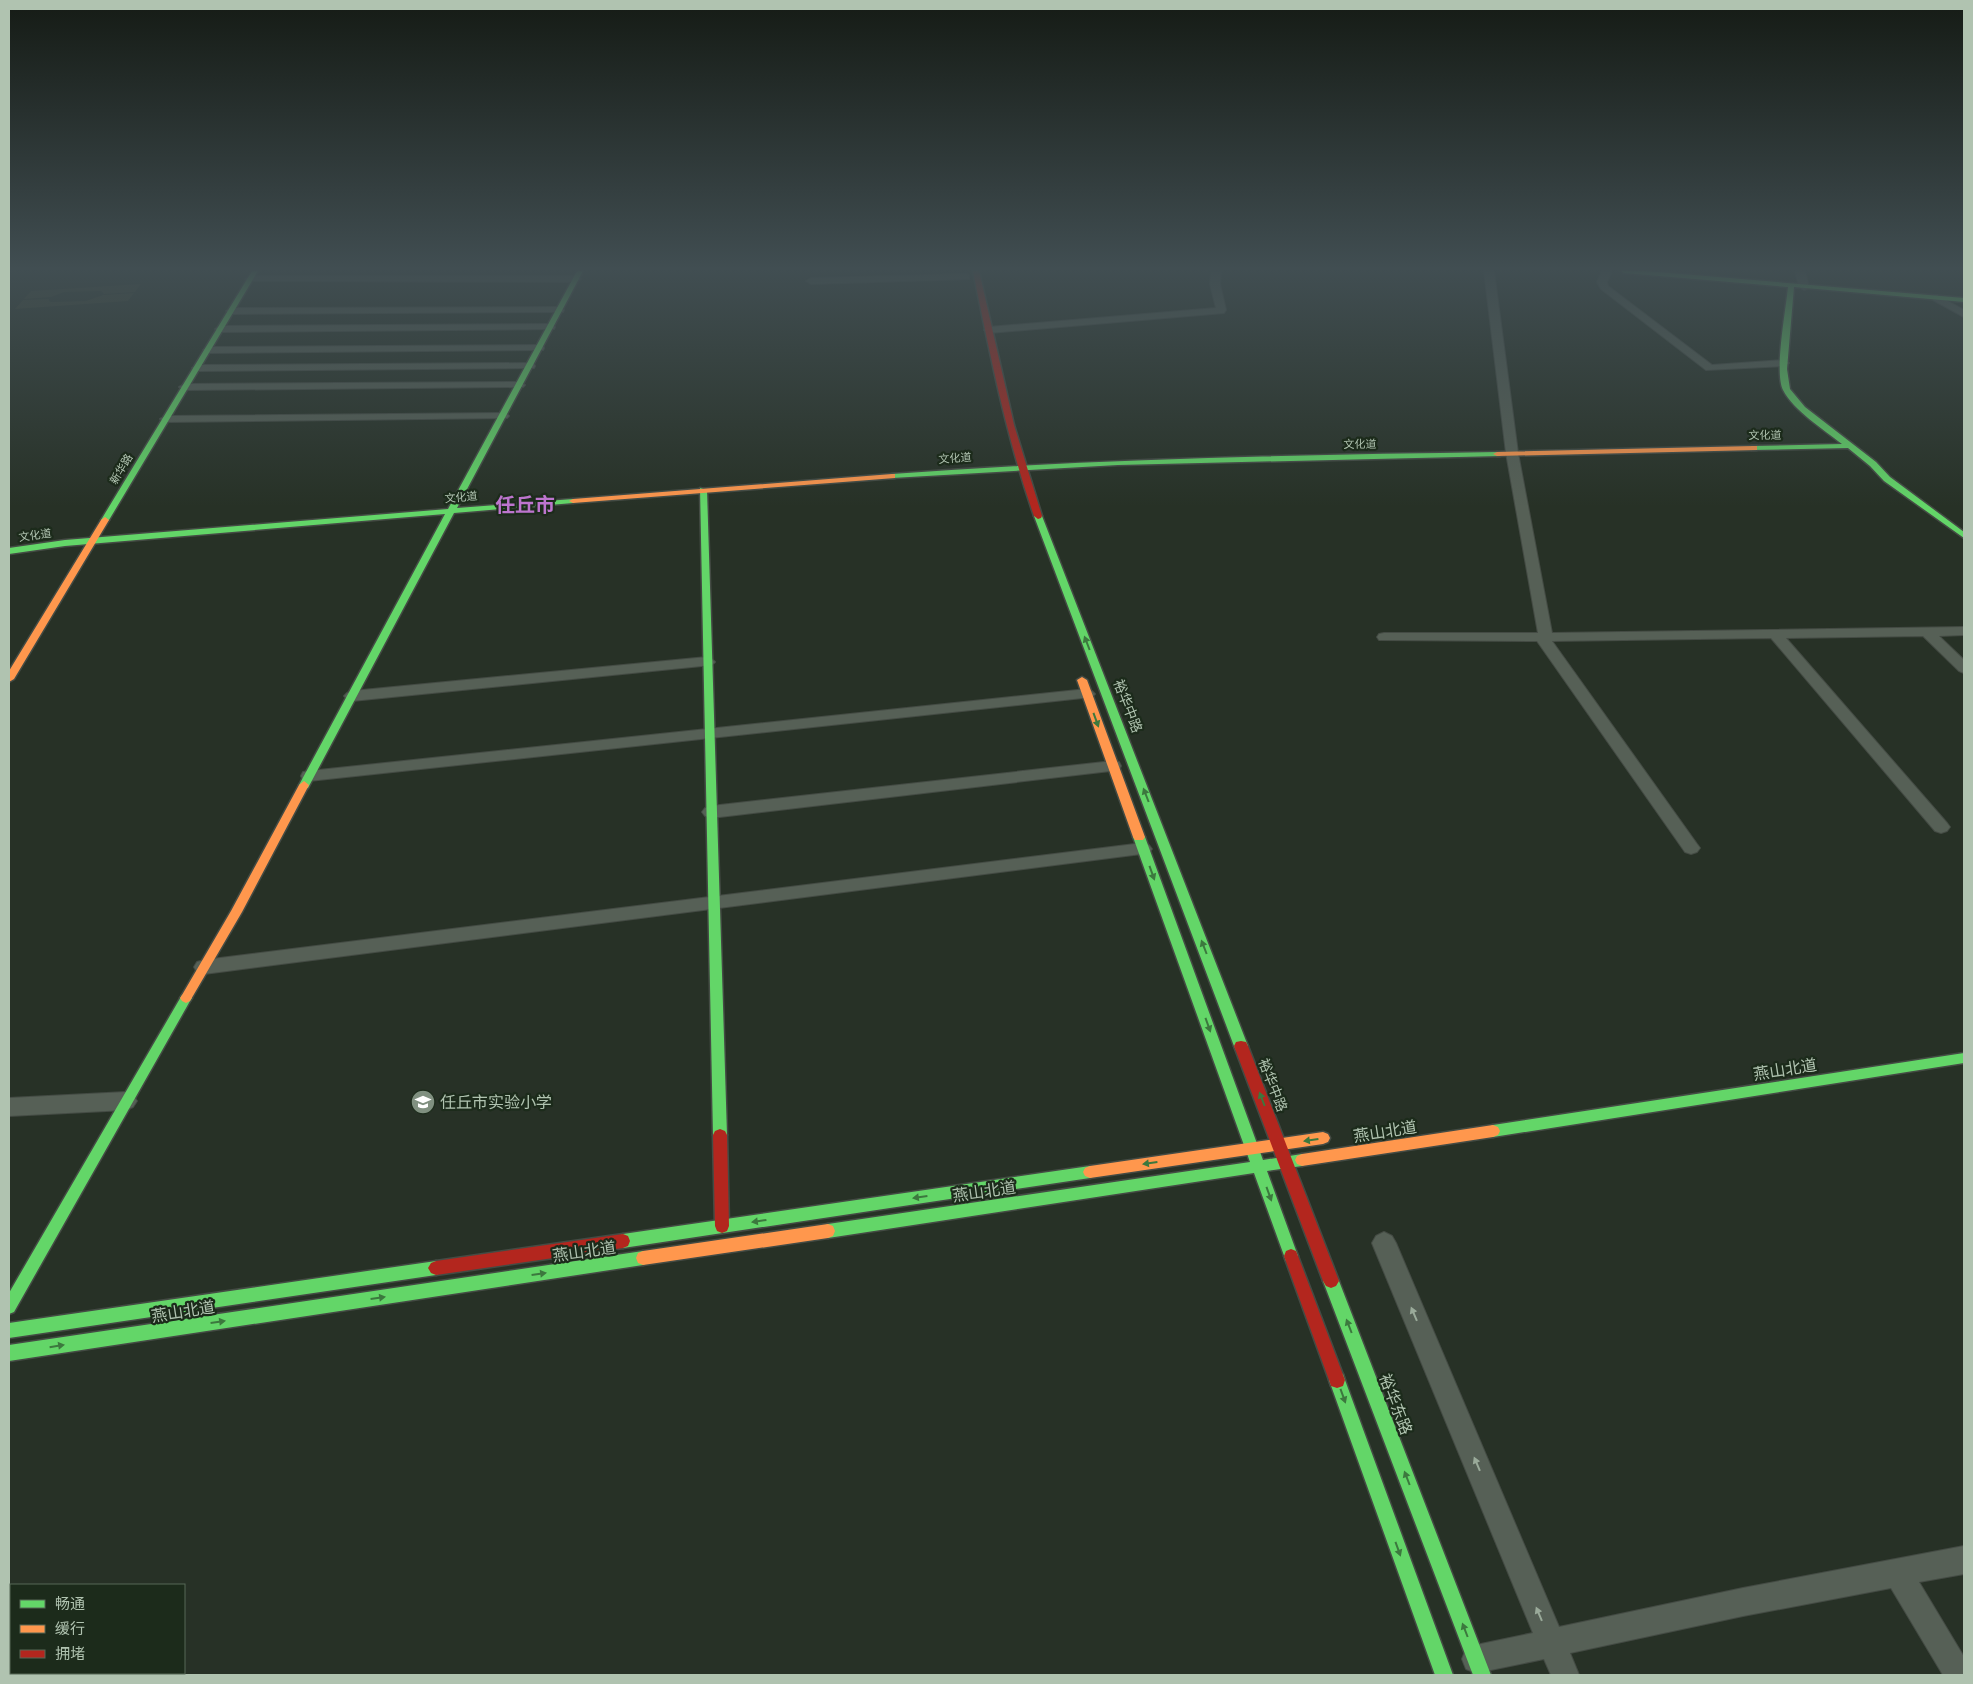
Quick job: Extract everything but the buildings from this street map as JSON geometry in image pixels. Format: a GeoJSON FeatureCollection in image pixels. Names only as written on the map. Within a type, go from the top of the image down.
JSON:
{"type":"FeatureCollection","features":[{"type":"Feature","properties":{"kind":"main road","name":"新华路"},"geometry":{"type":"LineString","coordinates":[[9,679],[208,350]]}},
{"type":"Feature","properties":{"kind":"main road"},"geometry":{"type":"LineString","coordinates":[[9,1307],[204,967],[538,350]]}},
{"type":"Feature","properties":{"kind":"main road","name":"裕华中路"},"geometry":{"type":"LineString","coordinates":[[993,350],[1020,466],[1279,1144]]}},
{"type":"Feature","properties":{"kind":"main road"},"geometry":{"type":"LineString","coordinates":[[1785,350],[1783,382],[1796,404],[1873,464],[1898,478],[1964,526]]}},
{"type":"Feature","properties":{"kind":"main road","name":"文化道"},"geometry":{"type":"LineString","coordinates":[[9,544],[92,541],[703,490],[1005,461],[1020,466],[1849,446]]}},
{"type":"Feature","properties":{"kind":"main road"},"geometry":{"type":"LineString","coordinates":[[1005,461],[1011,483]]}},
{"type":"Feature","properties":{"kind":"main road"},"geometry":{"type":"LineString","coordinates":[[1873,464],[1887,479],[1964,536]]}},
{"type":"Feature","properties":{"kind":"main road"},"geometry":{"type":"LineString","coordinates":[[703,490],[722,1226]]}},
{"type":"Feature","properties":{"kind":"main road","name":"文化道"},"geometry":{"type":"LineString","coordinates":[[9,551],[65,543]]}},
{"type":"Feature","properties":{"kind":"main road"},"geometry":{"type":"LineString","coordinates":[[1077,666],[1444,1675]]}},
{"type":"Feature","properties":{"kind":"main road","name":"燕山北道"},"geometry":{"type":"LineString","coordinates":[[9,1353],[1286,1162],[1964,1058]]}},
{"type":"Feature","properties":{"kind":"main road","name":"燕山北道"},"geometry":{"type":"LineString","coordinates":[[9,1331],[1335,1136]]}},
{"type":"Feature","properties":{"kind":"main road","name":"裕华东路"},"geometry":{"type":"LineString","coordinates":[[1279,1144],[1479,1667]]}},
{"type":"Feature","properties":{"kind":"street"},"geometry":{"type":"LineString","coordinates":[[208,350],[276,350]]}},
{"type":"Feature","properties":{"kind":"street"},"geometry":{"type":"LineString","coordinates":[[1499,350],[1512,453],[1543,637],[1691,848]]}},
{"type":"Feature","properties":{"kind":"street"},"geometry":{"type":"LineString","coordinates":[[1686,350],[1710,368],[1784,363]]}},
{"type":"Feature","properties":{"kind":"street"},"geometry":{"type":"LineString","coordinates":[[197,368],[530,366]]}},
{"type":"Feature","properties":{"kind":"street"},"geometry":{"type":"LineString","coordinates":[[185,387],[520,385]]}},
{"type":"Feature","properties":{"kind":"street"},"geometry":{"type":"LineString","coordinates":[[166,419],[503,416]]}},
{"type":"Feature","properties":{"kind":"street"},"geometry":{"type":"LineString","coordinates":[[1384,638],[1964,631]]}},
{"type":"Feature","properties":{"kind":"street"},"geometry":{"type":"LineString","coordinates":[[1927,632],[1964,668]]}},
{"type":"Feature","properties":{"kind":"street"},"geometry":{"type":"LineString","coordinates":[[1775,634],[1941,827]]}},
{"type":"Feature","properties":{"kind":"street"},"geometry":{"type":"LineString","coordinates":[[352,696],[707,662]]}},
{"type":"Feature","properties":{"kind":"street"},"geometry":{"type":"LineString","coordinates":[[309,776],[1087,694]]}},
{"type":"Feature","properties":{"kind":"street"},"geometry":{"type":"LineString","coordinates":[[711,812],[1113,766]]}},
{"type":"Feature","properties":{"kind":"street"},"geometry":{"type":"LineString","coordinates":[[204,967],[1143,849]]}},
{"type":"Feature","properties":{"kind":"street"},"geometry":{"type":"LineString","coordinates":[[9,1107],[126,1101]]}},
{"type":"Feature","properties":{"kind":"street"},"geometry":{"type":"LineString","coordinates":[[1384,1243],[1565,1675]]}},
{"type":"Feature","properties":{"kind":"street"},"geometry":{"type":"LineString","coordinates":[[1479,1667],[1551,1643],[1743,1602],[1964,1560]]}},
{"type":"Feature","properties":{"kind":"street"},"geometry":{"type":"LineString","coordinates":[[1897,1572],[1959,1675]]}},
{"type":"Feature","properties":{"kind":"traffic: fast"},"geometry":{"type":"LineString","coordinates":[[105,520],[208,350]]}},
{"type":"Feature","properties":{"kind":"traffic: fast"},"geometry":{"type":"LineString","coordinates":[[304,785],[538,350]]}},
{"type":"Feature","properties":{"kind":"traffic: fast"},"geometry":{"type":"LineString","coordinates":[[1785,350],[1783,369],[1786,389],[1802,409],[1873,464],[1887,479],[1964,536]]}},
{"type":"Feature","properties":{"kind":"traffic: fast"},"geometry":{"type":"LineString","coordinates":[[1754,448],[1849,446]]}},
{"type":"Feature","properties":{"kind":"traffic: fast"},"geometry":{"type":"LineString","coordinates":[[892,476],[1118,463],[1497,454]]}},
{"type":"Feature","properties":{"kind":"traffic: fast"},"geometry":{"type":"LineString","coordinates":[[703,490],[720,1135]]}},
{"type":"Feature","properties":{"kind":"traffic: fast"},"geometry":{"type":"LineString","coordinates":[[9,551],[65,543],[573,501]]}},
{"type":"Feature","properties":{"kind":"traffic: fast"},"geometry":{"type":"LineString","coordinates":[[1038,516],[1241,1046]]}},
{"type":"Feature","properties":{"kind":"traffic: fast"},"geometry":{"type":"LineString","coordinates":[[1139,837],[1291,1256]]}},
{"type":"Feature","properties":{"kind":"traffic: fast"},"geometry":{"type":"LineString","coordinates":[[9,1307],[186,998]]}},
{"type":"Feature","properties":{"kind":"traffic: fast"},"geometry":{"type":"LineString","coordinates":[[1493,1131],[1964,1058]]}},
{"type":"Feature","properties":{"kind":"traffic: fast"},"geometry":{"type":"LineString","coordinates":[[828,1231],[1302,1160]]}},
{"type":"Feature","properties":{"kind":"traffic: fast"},"geometry":{"type":"LineString","coordinates":[[623,1241],[1090,1172]]}},
{"type":"Feature","properties":{"kind":"traffic: fast"},"geometry":{"type":"LineString","coordinates":[[9,1353],[643,1258]]}},
{"type":"Feature","properties":{"kind":"traffic: fast"},"geometry":{"type":"LineString","coordinates":[[9,1331],[436,1268]]}},
{"type":"Feature","properties":{"kind":"traffic: fast"},"geometry":{"type":"LineString","coordinates":[[1331,1281],[1482,1675]]}},
{"type":"Feature","properties":{"kind":"traffic: fast"},"geometry":{"type":"LineString","coordinates":[[1337,1380],[1444,1675]]}},
{"type":"Feature","properties":{"kind":"traffic: slow"},"geometry":{"type":"LineString","coordinates":[[1497,454],[1754,448]]}},
{"type":"Feature","properties":{"kind":"traffic: slow"},"geometry":{"type":"LineString","coordinates":[[573,501],[892,476]]}},
{"type":"Feature","properties":{"kind":"traffic: slow"},"geometry":{"type":"LineString","coordinates":[[9,679],[105,520]]}},
{"type":"Feature","properties":{"kind":"traffic: slow"},"geometry":{"type":"LineString","coordinates":[[1082,680],[1139,837]]}},
{"type":"Feature","properties":{"kind":"traffic: slow"},"geometry":{"type":"LineString","coordinates":[[186,998],[236,912],[304,785]]}},
{"type":"Feature","properties":{"kind":"traffic: slow"},"geometry":{"type":"LineString","coordinates":[[1302,1160],[1493,1131]]}},
{"type":"Feature","properties":{"kind":"traffic: slow"},"geometry":{"type":"LineString","coordinates":[[1090,1172],[1323,1138]]}},
{"type":"Feature","properties":{"kind":"traffic: slow"},"geometry":{"type":"LineString","coordinates":[[643,1258],[828,1231]]}},
{"type":"Feature","properties":{"kind":"traffic: jam"},"geometry":{"type":"LineString","coordinates":[[993,350],[1018,456],[1038,516]]}},
{"type":"Feature","properties":{"kind":"traffic: jam"},"geometry":{"type":"LineString","coordinates":[[1241,1046],[1331,1281]]}},
{"type":"Feature","properties":{"kind":"traffic: jam"},"geometry":{"type":"LineString","coordinates":[[720,1135],[722,1226]]}},
{"type":"Feature","properties":{"kind":"traffic: jam"},"geometry":{"type":"LineString","coordinates":[[436,1268],[623,1241]]}},
{"type":"Feature","properties":{"kind":"traffic: jam"},"geometry":{"type":"LineString","coordinates":[[1291,1256],[1337,1380]]}},
{"type":"Feature","properties":{"kind":"place","name":"任丘市实验小学"},"geometry":{"type":"Point","coordinates":[423,1102]}},
{"type":"Feature","properties":{"kind":"district","name":"任丘市"},"geometry":{"type":"Point","coordinates":[525,505]}}]}
